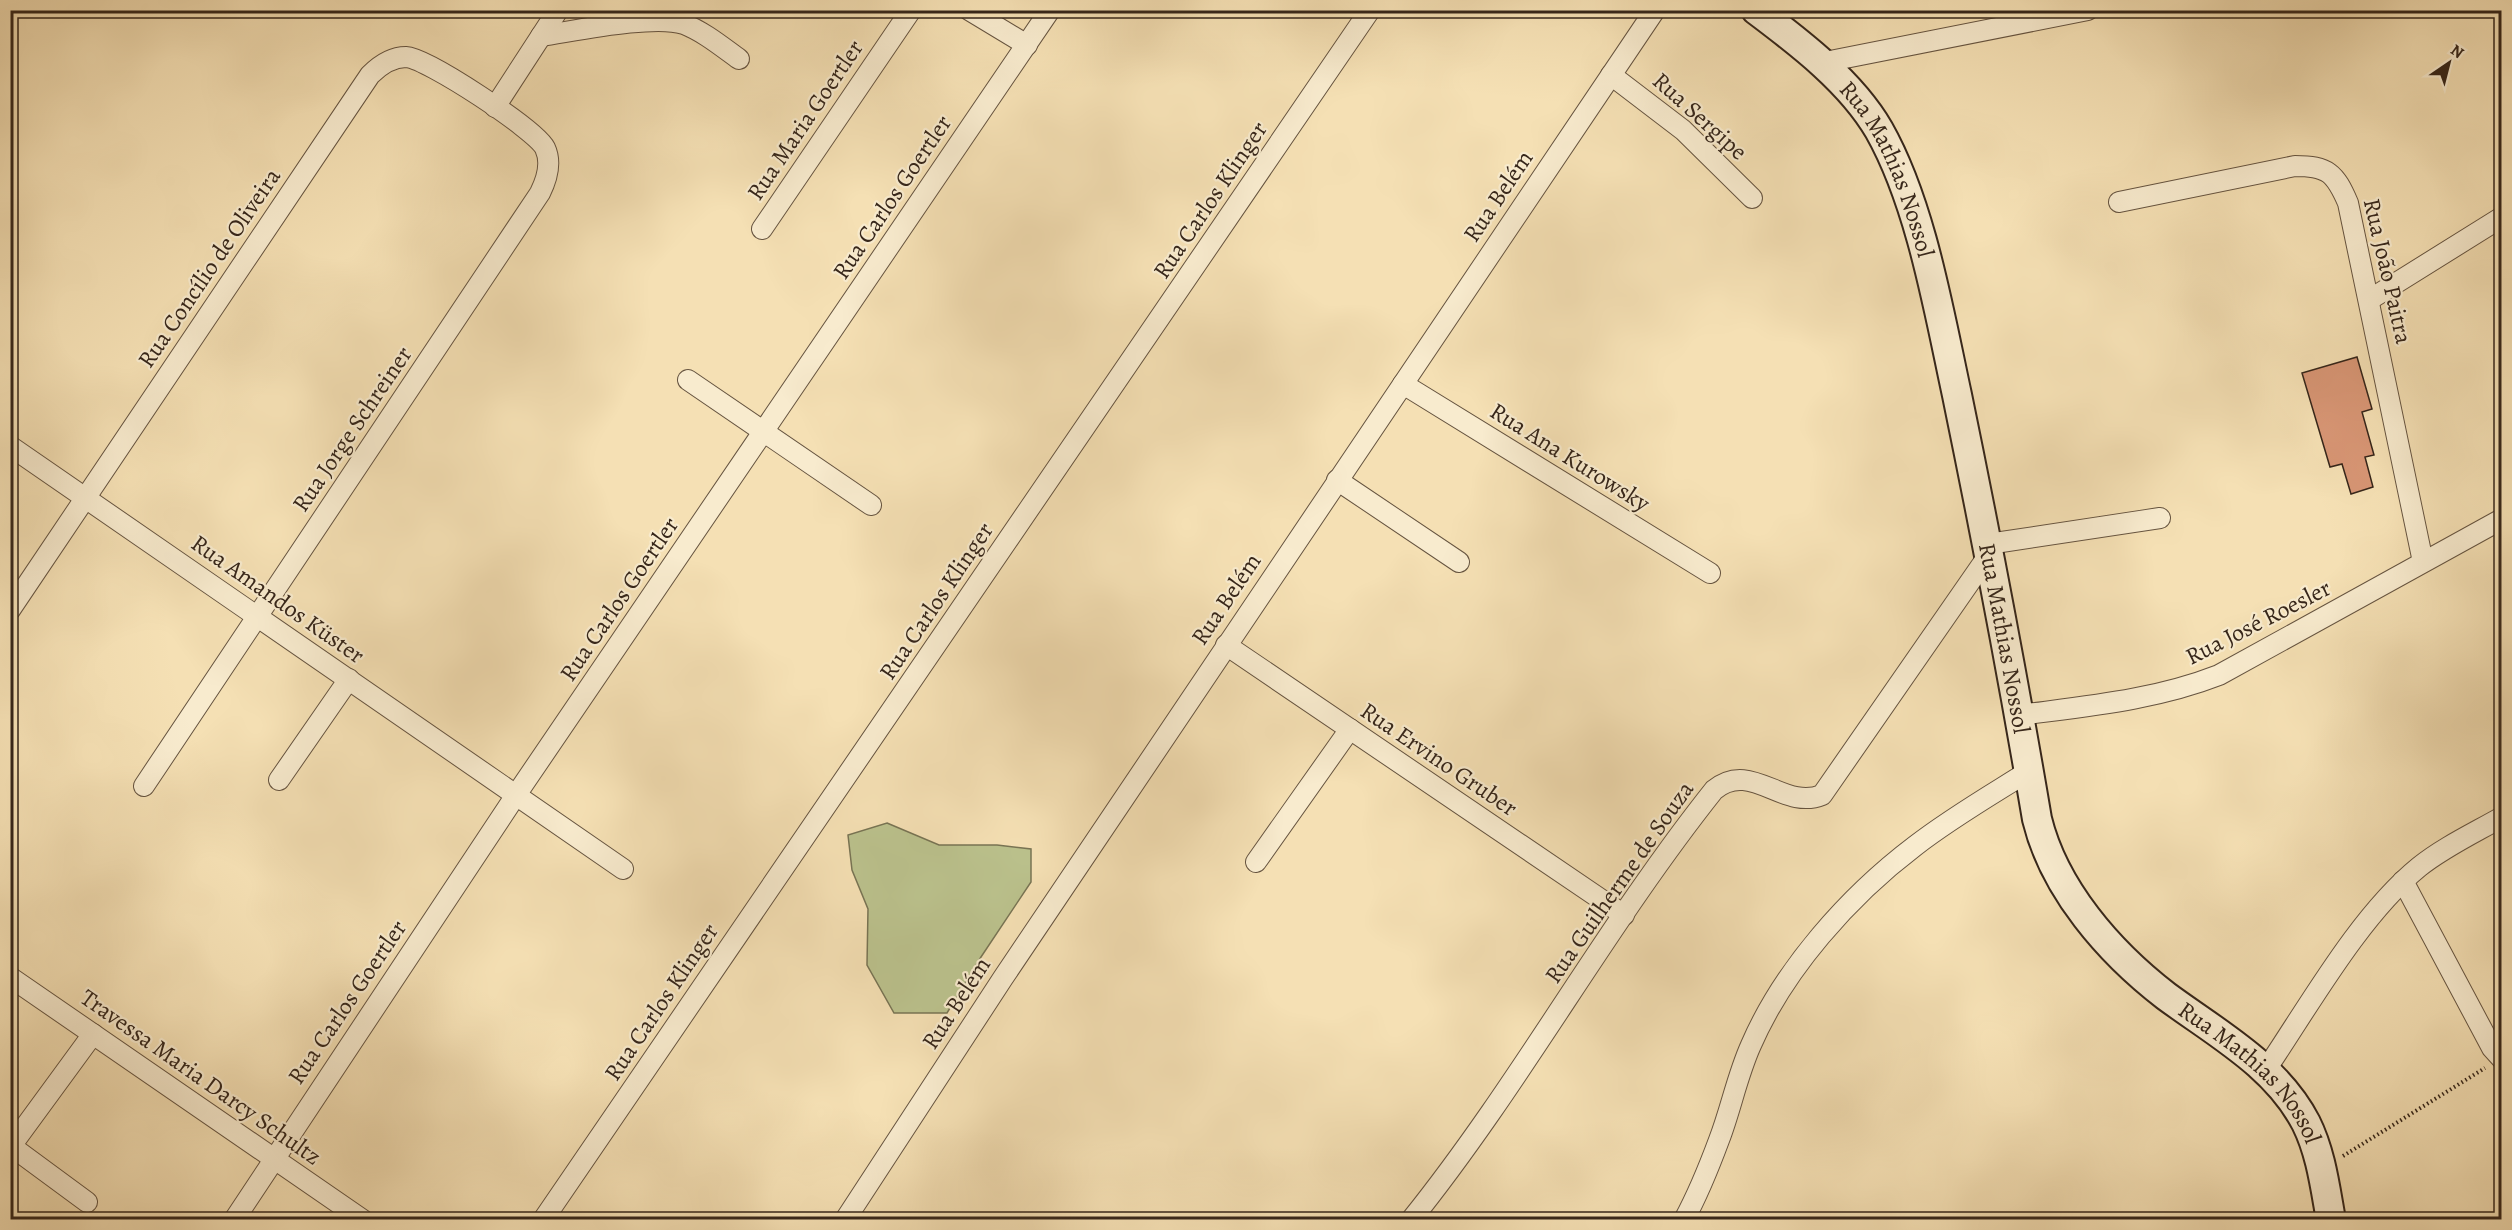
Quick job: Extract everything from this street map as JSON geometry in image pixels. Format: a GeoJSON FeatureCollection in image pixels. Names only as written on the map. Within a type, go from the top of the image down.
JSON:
{"type":"FeatureCollection","features":[{"type":"Feature","properties":{"kind":"street"},"geometry":{"type":"LineString","coordinates":[[495,107],[558,10]]}},
{"type":"Feature","properties":{"kind":"street","name":"Rua Maria Goertler"},"geometry":{"type":"LineString","coordinates":[[762,229],[911,10]]}},
{"type":"Feature","properties":{"kind":"street"},"geometry":{"type":"LineString","coordinates":[[969,10],[1027,45]]}},
{"type":"Feature","properties":{"kind":"street","name":"Rua Carlos Goertler"},"geometry":{"type":"LineString","coordinates":[[234,1220],[516,795],[1050,10]]}},
{"type":"Feature","properties":{"kind":"street","name":"Rua Carlos Klinger"},"geometry":{"type":"LineString","coordinates":[[543,1220],[1370,10]]}},
{"type":"Feature","properties":{"kind":"street","name":"Rua Belém"},"geometry":{"type":"LineString","coordinates":[[845,1220],[1003,978],[1655,10]]}},
{"type":"Feature","properties":{"kind":"street","name":"Rua Mathias Nossol"},"geometry":{"type":"LineString","coordinates":[[1756,10],[1820,63],[1861,105],[1879,130],[1910,204],[1938,305],[1989,548],[2042,840],[2065,885],[2107,940],[2165,995],[2238,1047],[2265,1071],[2289,1098],[2305,1122],[2316,1145],[2331,1220]]}},
{"type":"Feature","properties":{"kind":"street"},"geometry":{"type":"LineString","coordinates":[[1820,63],[2088,10]]}},
{"type":"Feature","properties":{"kind":"street"},"geometry":{"type":"LineString","coordinates":[[541,36],[642,22],[667,21],[695,29],[739,59]]}},
{"type":"Feature","properties":{"kind":"street","name":"Rua Concílio de Oliveira"},"geometry":{"type":"LineString","coordinates":[[10,610],[370,75],[380,65],[394,58],[408,57],[422,61],[495,107]]}},
{"type":"Feature","properties":{"kind":"street","name":"Rua Sergipe"},"geometry":{"type":"LineString","coordinates":[[1611,75],[1683,130],[1752,198]]}},
{"type":"Feature","properties":{"kind":"street","name":"Rua Jorge Schreiner"},"geometry":{"type":"LineString","coordinates":[[144,786],[546,181],[548,158],[544,146],[536,137],[495,107]]}},
{"type":"Feature","properties":{"kind":"street","name":"Rua João Paitra"},"geometry":{"type":"LineString","coordinates":[[2119,202],[2295,166],[2314,166],[2330,171],[2340,184],[2348,203],[2423,562]]}},
{"type":"Feature","properties":{"kind":"street"},"geometry":{"type":"LineString","coordinates":[[2369,300],[2502,217]]}},
{"type":"Feature","properties":{"kind":"street"},"geometry":{"type":"LineString","coordinates":[[688,380],[871,505]]}},
{"type":"Feature","properties":{"kind":"street","name":"Rua Ana Kurowsky"},"geometry":{"type":"LineString","coordinates":[[1403,384],[1710,573]]}},
{"type":"Feature","properties":{"kind":"street","name":"Rua Amandos Küster"},"geometry":{"type":"LineString","coordinates":[[10,446],[623,869]]}},
{"type":"Feature","properties":{"kind":"street"},"geometry":{"type":"LineString","coordinates":[[1337,480],[1459,562]]}},
{"type":"Feature","properties":{"kind":"street"},"geometry":{"type":"LineString","coordinates":[[1989,548],[2160,518]]}},
{"type":"Feature","properties":{"kind":"street","name":"Rua José Roesler"},"geometry":{"type":"LineString","coordinates":[[2020,715],[2140,698],[2194,685],[2229,670],[2502,519]]}},
{"type":"Feature","properties":{"kind":"street","name":"Rua Guilherme de Souza"},"geometry":{"type":"LineString","coordinates":[[1411,1220],[1477,1133],[1694,815],[1722,783],[1737,779],[1746,780],[1799,799],[1811,799],[1822,795],[1989,548]]}},
{"type":"Feature","properties":{"kind":"street","name":"Rua Ervino Gruber"},"geometry":{"type":"LineString","coordinates":[[1226,645],[1624,915]]}},
{"type":"Feature","properties":{"kind":"street"},"geometry":{"type":"LineString","coordinates":[[279,780],[349,679]]}},
{"type":"Feature","properties":{"kind":"street"},"geometry":{"type":"LineString","coordinates":[[1256,862],[1350,729]]}},
{"type":"Feature","properties":{"kind":"street"},"geometry":{"type":"LineString","coordinates":[[1684,1220],[1720,1139],[1750,1046],[1783,985],[1810,949],[1864,890],[1891,865],[1953,819],[2029,771]]}},
{"type":"Feature","properties":{"kind":"street"},"geometry":{"type":"LineString","coordinates":[[2265,1071],[2351,944],[2403,881],[2439,852],[2502,817]]}},
{"type":"Feature","properties":{"kind":"street"},"geometry":{"type":"LineString","coordinates":[[2403,881],[2492,1048],[2501,1058]]}},
{"type":"Feature","properties":{"kind":"street","name":"Travessa Maria Darcy Schultz"},"geometry":{"type":"LineString","coordinates":[[10,977],[363,1220]]}},
{"type":"Feature","properties":{"kind":"street"},"geometry":{"type":"LineString","coordinates":[[87,1202],[11,1146],[93,1034]]}},
{"type":"Feature","properties":{"kind":"path"},"geometry":{"type":"LineString","coordinates":[[2321,1170],[2501,1058]]}},
{"type":"Feature","properties":{"kind":"green space"},"geometry":{"type":"Polygon","coordinates":[[[887,823],[939,845],[997,845],[1031,849],[1031,882],[947,1013],[894,1013],[867,965],[868,909],[852,870],[848,835],[887,823]]]}},
{"type":"Feature","properties":{"kind":"building"},"geometry":{"type":"Polygon","coordinates":[[[2357,357],[2372,409],[2362,412],[2374,455],[2365,457],[2373,487],[2351,494],[2342,464],[2330,467],[2302,373],[2357,357]]]}}]}
